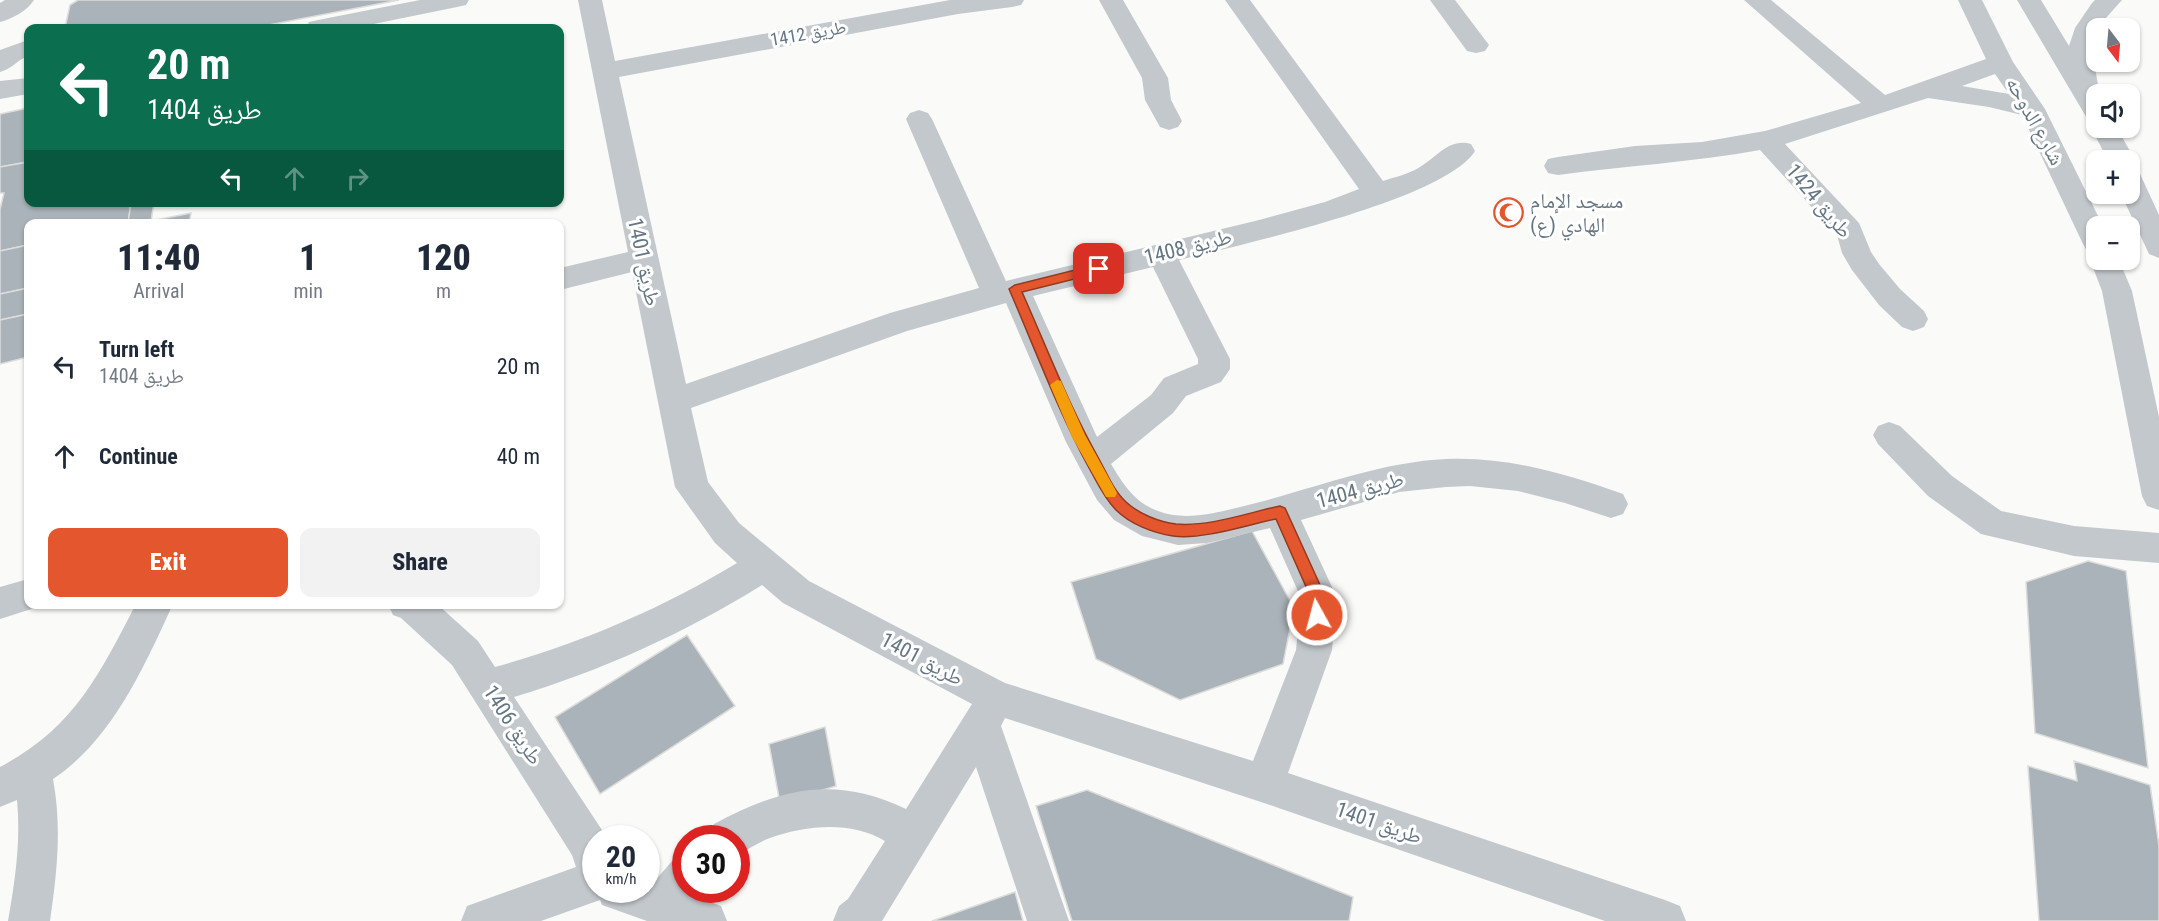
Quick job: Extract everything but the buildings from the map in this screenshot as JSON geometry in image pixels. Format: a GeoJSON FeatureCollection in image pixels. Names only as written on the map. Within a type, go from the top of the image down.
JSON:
{"type":"FeatureCollection","features":[{"type":"Feature","properties":{"kind":"street"},"geometry":{"type":"LineString","coordinates":[[0,14],[22,0]]}},
{"type":"Feature","properties":{"kind":"street"},"geometry":{"type":"LineString","coordinates":[[338,24],[457,0]]}},
{"type":"Feature","properties":{"kind":"street","name":"طريق 1401"},"geometry":{"type":"LineString","coordinates":[[590,0],[692,487],[727,533],[764,565],[796,592],[989,711],[1264,784],[1665,921]]}},
{"type":"Feature","properties":{"kind":"street","name":"طريق 1412"},"geometry":{"type":"LineString","coordinates":[[604,71],[958,6],[1012,0]]}},
{"type":"Feature","properties":{"kind":"street"},"geometry":{"type":"LineString","coordinates":[[1111,0],[1155,78],[1158,100],[1169,121]]}},
{"type":"Feature","properties":{"kind":"street"},"geometry":{"type":"LineString","coordinates":[[1237,0],[1376,192]]}},
{"type":"Feature","properties":{"kind":"street"},"geometry":{"type":"LineString","coordinates":[[1442,0],[1476,45]]}},
{"type":"Feature","properties":{"kind":"street"},"geometry":{"type":"LineString","coordinates":[[1756,0],[1881,106]]}},
{"type":"Feature","properties":{"kind":"street","name":"شارع الدوحه"},"geometry":{"type":"LineString","coordinates":[[1970,0],[2001,63],[2032,109],[2086,221]]}},
{"type":"Feature","properties":{"kind":"street"},"geometry":{"type":"LineString","coordinates":[[2029,0],[2086,95]]}},
{"type":"Feature","properties":{"kind":"street"},"geometry":{"type":"LineString","coordinates":[[2086,87],[2080,69],[2081,44],[2089,22],[2110,0]]}},
{"type":"Feature","properties":{"kind":"street"},"geometry":{"type":"LineString","coordinates":[[0,64],[12,53],[24,49]]}},
{"type":"Feature","properties":{"kind":"street","name":"طريق 1424"},"geometry":{"type":"LineString","coordinates":[[1558,166],[1635,155],[1702,151],[1766,140],[1881,106],[2001,63]]}},
{"type":"Feature","properties":{"kind":"street"},"geometry":{"type":"LineString","coordinates":[[0,90],[24,87]]}},
{"type":"Feature","properties":{"kind":"street","name":"طريق 1424"},"geometry":{"type":"LineString","coordinates":[[1928,90],[1989,98],[2032,109]]}},
{"type":"Feature","properties":{"kind":"street"},"geometry":{"type":"LineString","coordinates":[[919,119],[1006,291]]}},
{"type":"Feature","properties":{"kind":"street","name":"طريق 1424"},"geometry":{"type":"LineString","coordinates":[[1766,140],[1849,230],[1855,249],[1869,274],[1913,319]]}},
{"type":"Feature","properties":{"kind":"street","name":"طريق 1408"},"geometry":{"type":"LineString","coordinates":[[675,401],[901,321],[1006,291],[1332,210],[1376,192],[1428,175],[1461,151]]}},
{"type":"Feature","properties":{"kind":"street"},"geometry":{"type":"LineString","coordinates":[[2140,204],[2159,247]]}},
{"type":"Feature","properties":{"kind":"street"},"geometry":{"type":"LineString","coordinates":[[1086,449],[1137,422],[1162,404],[1175,387],[1210,373],[1214,369],[1214,359],[1161,254]]}},
{"type":"Feature","properties":{"kind":"street"},"geometry":{"type":"LineString","coordinates":[[564,278],[643,259]]}},
{"type":"Feature","properties":{"kind":"street"},"geometry":{"type":"LineString","coordinates":[[2109,270],[2117,291],[2159,496]]}},
{"type":"Feature","properties":{"kind":"street","name":"طريق 1404"},"geometry":{"type":"LineString","coordinates":[[1006,291],[1110,492],[1121,506],[1155,526],[1175,530],[1195,530],[1280,512],[1419,475],[1466,471],[1524,477],[1563,486],[1611,504]]}},
{"type":"Feature","properties":{"kind":"street"},"geometry":{"type":"LineString","coordinates":[[1889,435],[1940,486],[1993,524],[2074,542],[2159,548]]}},
{"type":"Feature","properties":{"kind":"street"},"geometry":{"type":"LineString","coordinates":[[1264,784],[1314,650],[1319,598],[1280,512]]}},
{"type":"Feature","properties":{"kind":"street"},"geometry":{"type":"LineString","coordinates":[[488,687],[538,673],[635,636],[681,615],[764,565]]}},
{"type":"Feature","properties":{"kind":"street"},"geometry":{"type":"LineString","coordinates":[[0,603],[24,596]]}},
{"type":"Feature","properties":{"kind":"street"},"geometry":{"type":"LineString","coordinates":[[29,921],[40,840],[39,804],[16,780],[69,743],[96,712],[152,609]]}},
{"type":"Feature","properties":{"kind":"street","name":"طريق 1406"},"geometry":{"type":"LineString","coordinates":[[416,609],[465,653],[582,835]]}},
{"type":"Feature","properties":{"kind":"street"},"geometry":{"type":"LineString","coordinates":[[854,921],[863,914],[989,711]]}},
{"type":"Feature","properties":{"kind":"street"},"geometry":{"type":"LineString","coordinates":[[989,711],[1048,921]]}},
{"type":"Feature","properties":{"kind":"street"},"geometry":{"type":"LineString","coordinates":[[750,826],[781,814],[815,807],[850,809],[883,818],[912,834]]}},
{"type":"Feature","properties":{"kind":"street"},"geometry":{"type":"LineString","coordinates":[[482,921],[582,886]]}},
{"type":"Feature","properties":{"kind":"street"},"geometry":{"type":"LineString","coordinates":[[687,903],[706,921]]}},
{"type":"Feature","properties":{"kind":"slow traffic"},"geometry":{"type":"LineString","coordinates":[[1057,385],[1079,437],[1110,493]]}},
{"type":"Feature","properties":{"kind":"place","name":"مسجد الإمام الهادي (ع)"},"geometry":{"type":"Point","coordinates":[1509,213]}},
{"type":"Feature","properties":{"kind":"route"},"geometry":{"type":"LineString","coordinates":[[1099,269],[1015,289],[1079,437],[1110,492],[1121,506],[1137,517],[1155,526],[1175,530],[1195,530],[1280,512],[1319,598],[1317,615]]}}]}
